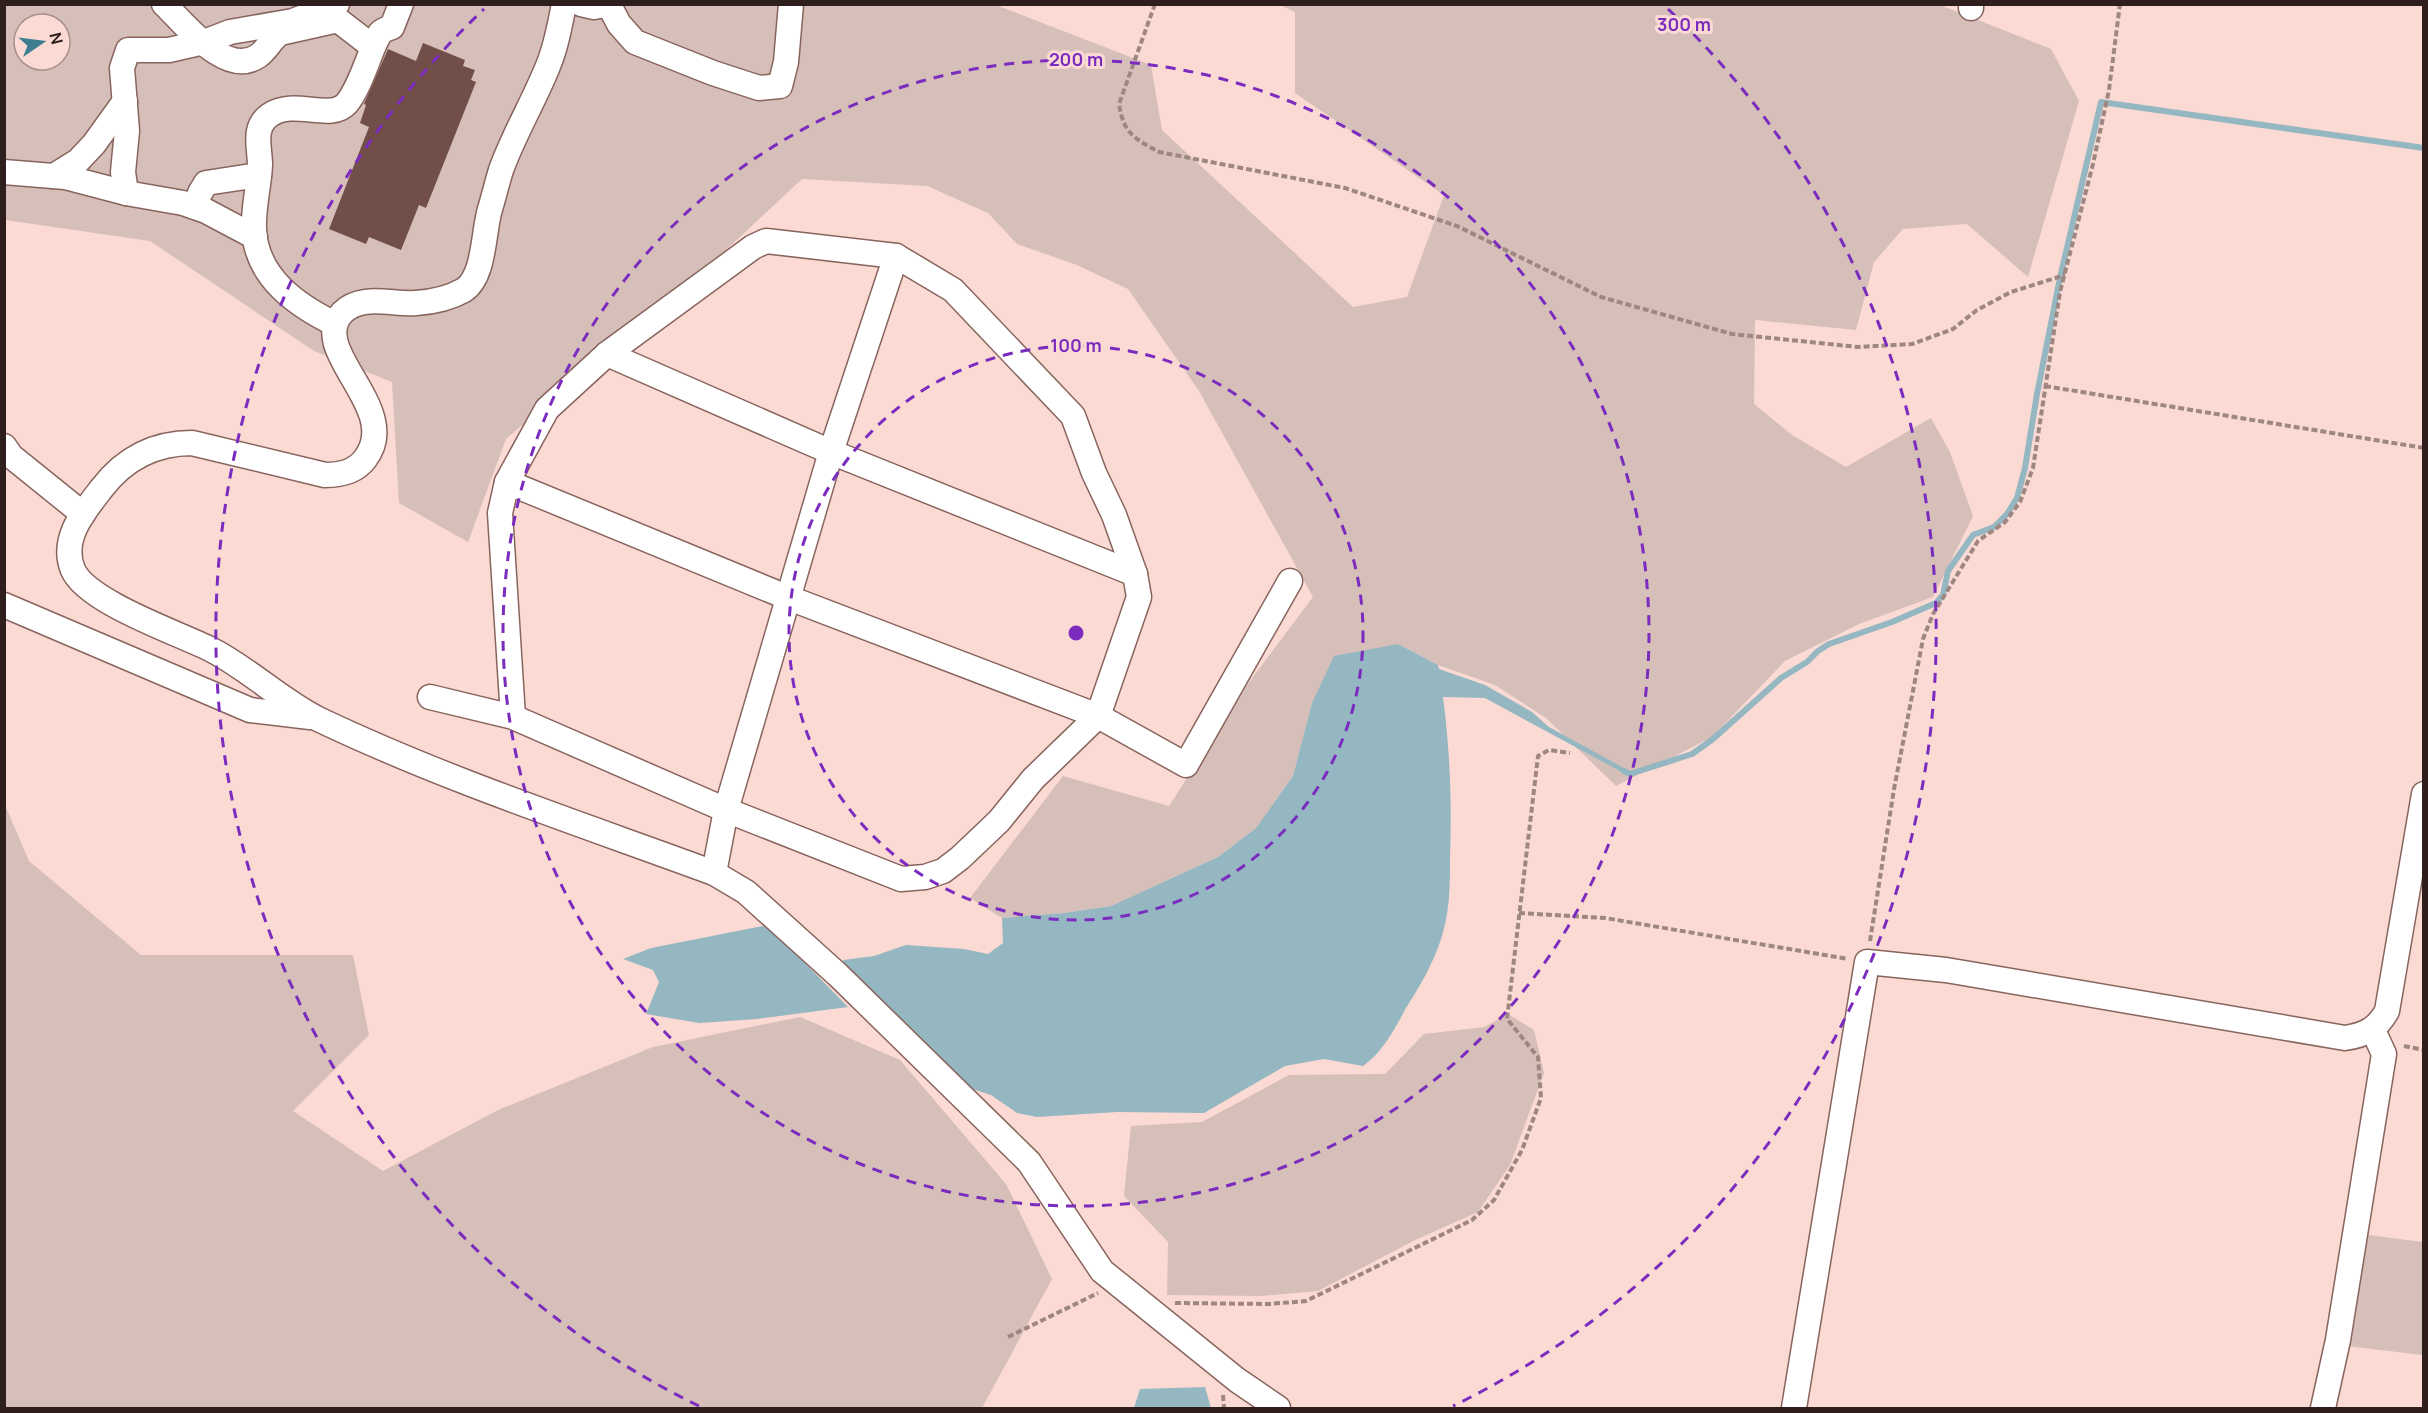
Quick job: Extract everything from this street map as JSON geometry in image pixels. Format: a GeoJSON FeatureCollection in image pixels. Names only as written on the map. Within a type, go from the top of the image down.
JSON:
{"type":"FeatureCollection","features":[{"type":"Feature","properties":{"kind":"street"},"geometry":{"type":"LineString","coordinates":[[164,4],[220,57],[243,62],[258,56],[280,33],[338,20],[375,43]]}},
{"type":"Feature","properties":{"kind":"street"},"geometry":{"type":"LineString","coordinates":[[335,324],[316,315],[280,289],[267,272],[257,250],[255,203],[260,164],[257,143],[261,128],[268,116],[279,110],[296,108],[333,112],[340,110],[349,101],[380,33],[392,27],[401,4]]}},
{"type":"Feature","properties":{"kind":"street"},"geometry":{"type":"LineString","coordinates":[[564,4],[549,65],[501,169],[485,223],[479,269],[466,289],[443,299],[415,303],[367,301],[342,312],[335,324],[339,352],[363,395],[375,428],[369,454],[360,466],[338,475],[325,475],[207,445],[174,443],[142,452],[107,482],[83,513],[73,531],[70,544],[70,560],[74,571],[82,583],[110,603],[212,650],[315,717],[446,774],[714,873],[746,892],[838,975],[1029,1162],[1102,1271],[1237,1380],[1278,1408]]}},
{"type":"Feature","properties":{"kind":"street"},"geometry":{"type":"LineString","coordinates":[[581,4],[594,7],[610,5],[619,24],[635,42],[712,73],[759,88],[780,86],[786,62],[791,4]]}},
{"type":"Feature","properties":{"kind":"street"},"geometry":{"type":"LineString","coordinates":[[126,193],[123,172],[127,131],[122,68],[128,50],[169,50],[204,42],[230,32],[293,21],[336,5],[356,17],[375,43]]}},
{"type":"Feature","properties":{"kind":"street"},"geometry":{"type":"LineString","coordinates":[[54,176],[78,161],[94,144],[125,101]]}},
{"type":"Feature","properties":{"kind":"street"},"geometry":{"type":"LineString","coordinates":[[4,172],[65,177],[126,193],[183,203],[255,237]]}},
{"type":"Feature","properties":{"kind":"street"},"geometry":{"type":"LineString","coordinates":[[195,207],[206,183],[259,175]]}},
{"type":"Feature","properties":{"kind":"street"},"geometry":{"type":"LineString","coordinates":[[430,697],[513,717],[726,810],[901,879],[925,877],[943,871],[960,858],[999,821],[1033,779],[1098,716],[1139,597],[1135,574],[1114,515],[1094,472],[1073,416],[953,290],[896,256],[766,241],[753,247],[607,354],[547,409],[507,482],[500,513],[513,717]]}},
{"type":"Feature","properties":{"kind":"street"},"geometry":{"type":"LineString","coordinates":[[714,873],[726,810],[831,452],[896,256]]}},
{"type":"Feature","properties":{"kind":"street"},"geometry":{"type":"LineString","coordinates":[[607,354],[831,452],[1135,574]]}},
{"type":"Feature","properties":{"kind":"street"},"geometry":{"type":"LineString","coordinates":[[4,446],[11,456],[83,513]]}},
{"type":"Feature","properties":{"kind":"street"},"geometry":{"type":"LineString","coordinates":[[507,482],[789,598],[1098,716],[1186,765],[1290,581]]}},
{"type":"Feature","properties":{"kind":"street"},"geometry":{"type":"LineString","coordinates":[[4,605],[250,710],[315,717]]}},
{"type":"Feature","properties":{"kind":"street"},"geometry":{"type":"LineString","coordinates":[[1794,1408],[1867,962],[1946,970],[2345,1038],[2361,1036],[2373,1030],[2387,1011],[2424,794]]}},
{"type":"Feature","properties":{"kind":"street"},"geometry":{"type":"LineString","coordinates":[[2323,1408],[2338,1340],[2384,1054],[2373,1030]]}},
{"type":"Feature","properties":{"kind":"path"},"geometry":{"type":"LineString","coordinates":[[1155,4],[1119,104],[1121,115],[1133,138],[1159,152],[1345,188],[1457,226],[1601,297],[1732,334],[1858,347],[1912,344],[1953,329],[1977,310],[2011,292],[2065,275]]}},
{"type":"Feature","properties":{"kind":"path"},"geometry":{"type":"LineString","coordinates":[[1519,913],[1605,918],[1867,962],[1894,789],[1923,639],[1933,614],[1978,541],[2005,522],[2020,502],[2032,468],[2065,275],[2109,90],[2120,4]]}},
{"type":"Feature","properties":{"kind":"path"},"geometry":{"type":"LineString","coordinates":[[2045,386],[2424,448]]}},
{"type":"Feature","properties":{"kind":"path"},"geometry":{"type":"LineString","coordinates":[[1152,1311],[1174,1303],[1269,1304],[1306,1301],[1472,1220],[1494,1200],[1522,1150],[1541,1098],[1538,1057],[1507,1019],[1538,756],[1549,750],[1570,753]]}},
{"type":"Feature","properties":{"kind":"path"},"geometry":{"type":"LineString","coordinates":[[1008,1337],[1118,1284]]}},
{"type":"Feature","properties":{"kind":"shaded area"},"geometry":{"type":"Polygon","coordinates":[[[5,5],[996,5],[1151,65],[1162,130],[1353,307],[1407,297],[1444,195],[1295,93],[1295,12],[1280,5],[1940,5],[2051,49],[2079,101],[2028,277],[1967,224],[1903,229],[1874,262],[1856,330],[1755,320],[1754,404],[1792,435],[1846,467],[1931,418],[1950,452],[1973,516],[1933,597],[1859,624],[1785,661],[1712,737],[1616,786],[1546,718],[1495,685],[1438,665],[1398,644],[1312,703],[1293,776],[1256,828],[1218,857],[1111,906],[1064,913],[1002,918],[970,898],[1063,776],[1169,806],[1247,685],[1313,597],[1199,391],[1128,289],[1077,265],[1017,244],[988,213],[927,186],[802,179],[712,263],[506,439],[468,542],[399,503],[392,382],[314,351],[150,241],[5,220],[5,5]]]}},
{"type":"Feature","properties":{"kind":"shaded area"},"geometry":{"type":"Polygon","coordinates":[[[5,805],[29,861],[141,955],[353,955],[369,1035],[293,1111],[383,1171],[498,1110],[653,1047],[800,1017],[900,1060],[1006,1184],[1052,1279],[982,1408],[5,1408],[5,805]]]}},
{"type":"Feature","properties":{"kind":"shaded area"},"geometry":{"type":"Polygon","coordinates":[[[1508,1014],[1534,1030],[1544,1073],[1510,1165],[1478,1212],[1415,1240],[1318,1291],[1262,1296],[1167,1295],[1168,1242],[1124,1196],[1131,1126],[1202,1122],[1289,1075],[1385,1074],[1424,1034],[1485,1027],[1508,1014]]]}},
{"type":"Feature","properties":{"kind":"shaded area"},"geometry":{"type":"Polygon","coordinates":[[[2368,1235],[2423,1242],[2423,1355],[2346,1346],[2368,1235]]]}},
{"type":"Feature","properties":{"kind":"water"},"geometry":{"type":"Polygon","coordinates":[[[1398,644],[1438,665],[1439,669],[1485,685],[1532,712],[1549,727],[1631,772],[1629,776],[1485,698],[1443,697],[1451,797],[1450,888],[1444,929],[1430,966],[1388,1040],[1363,1066],[1324,1059],[1285,1066],[1204,1113],[1117,1112],[1037,1117],[1017,1113],[991,1095],[954,1083],[842,972],[843,960],[874,956],[906,945],[964,949],[988,954],[1003,943],[1002,918],[1064,913],[1111,906],[1218,857],[1256,828],[1293,776],[1312,703],[1334,656],[1398,644]]]}},
{"type":"Feature","properties":{"kind":"water"},"geometry":{"type":"Polygon","coordinates":[[[768,925],[848,1007],[757,1019],[699,1023],[646,1014],[659,982],[653,970],[623,959],[651,948],[768,925]]]}},
{"type":"Feature","properties":{"kind":"water"},"geometry":{"type":"Polygon","coordinates":[[[1205,1387],[1211,1408],[1134,1408],[1140,1389],[1205,1387]]]}},
{"type":"Feature","properties":{"kind":"building"},"geometry":{"type":"Polygon","coordinates":[[[423,43],[465,60],[463,66],[475,70],[471,80],[476,82],[426,208],[419,205],[401,250],[369,237],[366,244],[329,229],[369,127],[360,123],[366,105],[364,104],[388,49],[416,61],[423,43]]]}},
{"type":"Feature","properties":{"kind":"waterway"},"geometry":{"type":"LineString","coordinates":[[1624,771],[1630,774],[1692,754],[1713,739],[1781,678],[1807,662],[1829,644],[1892,622],[1936,603],[1943,595],[1948,571],[1973,535],[1994,527],[2007,514],[2017,498],[2025,468],[2060,278],[2101,102],[2424,148]]}}]}
